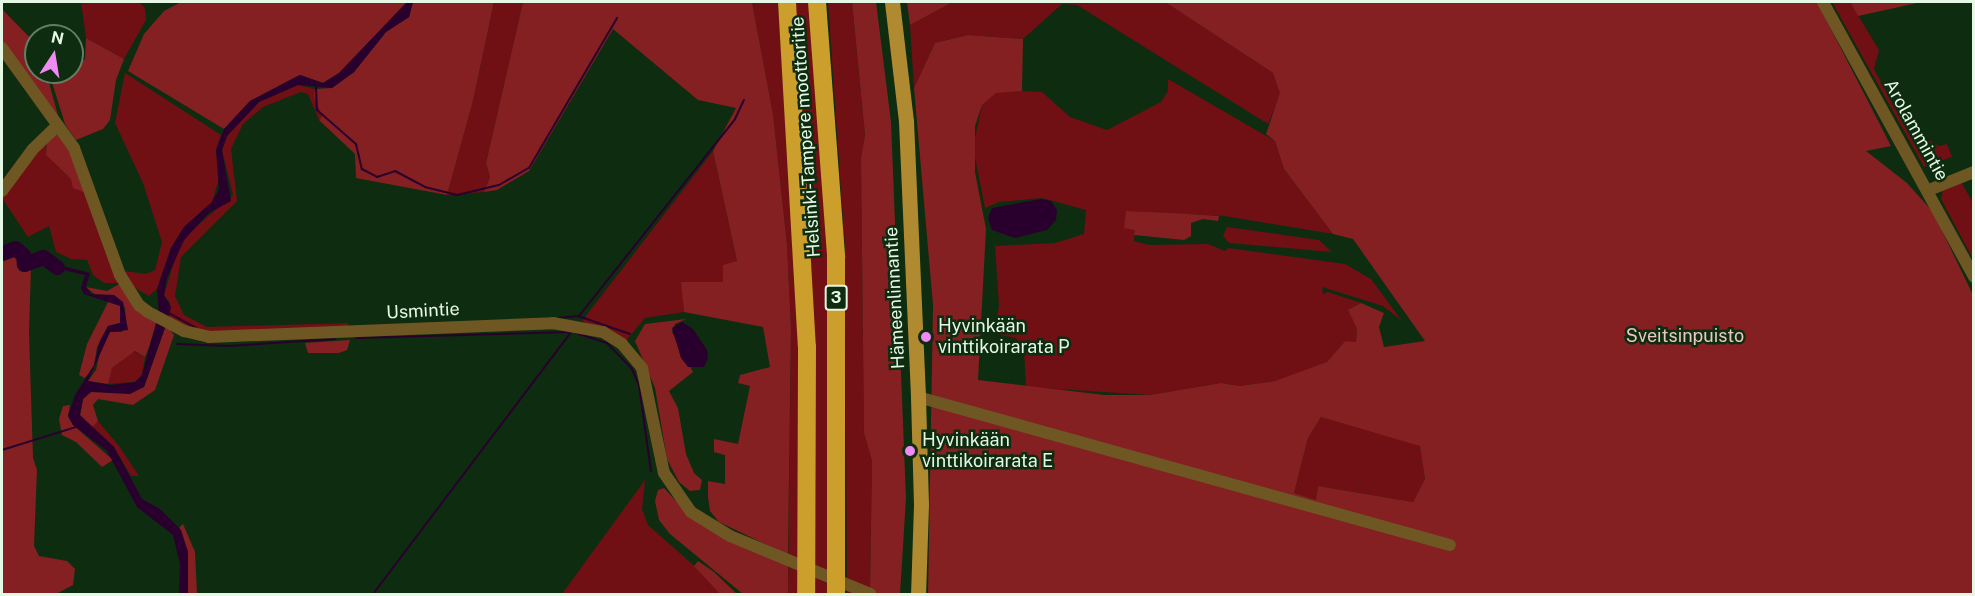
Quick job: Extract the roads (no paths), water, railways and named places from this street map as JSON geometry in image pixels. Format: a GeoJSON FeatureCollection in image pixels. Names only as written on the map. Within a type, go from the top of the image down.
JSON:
{"type":"FeatureCollection","features":[{"type":"Feature","properties":{"kind":"highway","name":"Helsinki-Tampere moottoritie"},"geometry":{"type":"LineString","coordinates":[[787,2],[807,347],[806,594]]}},
{"type":"Feature","properties":{"kind":"highway","name":"Helsinki-Tampere moottoritie"},"geometry":{"type":"LineString","coordinates":[[817,2],[836,257],[836,594]]}},
{"type":"Feature","properties":{"kind":"main road","name":"Hämeenlinnantie"},"geometry":{"type":"LineString","coordinates":[[892,2],[906,121],[921,505],[918,594]]}},
{"type":"Feature","properties":{"kind":"street","name":"Arolammintie"},"geometry":{"type":"LineString","coordinates":[[1823,2],[1929,190],[1974,277]]}},
{"type":"Feature","properties":{"kind":"street","name":"Usmintie"},"geometry":{"type":"LineString","coordinates":[[2,48],[74,148],[120,275],[139,305],[148,312],[174,327],[209,337],[553,323],[580,325],[603,332],[622,344],[642,368],[664,472],[684,504],[712,527],[869,594]]}},
{"type":"Feature","properties":{"kind":"street"},"geometry":{"type":"LineString","coordinates":[[2,190],[33,149],[57,126]]}},
{"type":"Feature","properties":{"kind":"street"},"geometry":{"type":"LineString","coordinates":[[1929,190],[1974,172]]}},
{"type":"Feature","properties":{"kind":"street"},"geometry":{"type":"LineString","coordinates":[[918,397],[1450,545]]}},
{"type":"Feature","properties":{"kind":"waterway"},"geometry":{"type":"LineString","coordinates":[[316,86],[317,110],[356,144],[362,169],[377,177],[395,171],[425,187],[457,195],[499,185],[529,168],[617,18]]}},
{"type":"Feature","properties":{"kind":"waterway"},"geometry":{"type":"LineString","coordinates":[[579,316],[735,119],[744,100]]}},
{"type":"Feature","properties":{"kind":"waterway"},"geometry":{"type":"LineString","coordinates":[[2,253],[15,248],[23,255],[24,264],[43,257],[57,267]]}},
{"type":"Feature","properties":{"kind":"waterway"},"geometry":{"type":"LineString","coordinates":[[167,312],[196,328]]}},
{"type":"Feature","properties":{"kind":"waterway"},"geometry":{"type":"LineString","coordinates":[[558,318],[578,316],[630,334]]}},
{"type":"Feature","properties":{"kind":"waterway"},"geometry":{"type":"LineString","coordinates":[[356,338],[570,332]]}},
{"type":"Feature","properties":{"kind":"waterway"},"geometry":{"type":"LineString","coordinates":[[373,594],[571,332]]}},
{"type":"Feature","properties":{"kind":"waterway"},"geometry":{"type":"LineString","coordinates":[[576,333],[607,343],[632,369],[639,385],[651,471]]}},
{"type":"Feature","properties":{"kind":"waterway"},"geometry":{"type":"LineString","coordinates":[[177,344],[228,346],[335,339]]}},
{"type":"Feature","properties":{"kind":"waterway"},"geometry":{"type":"LineString","coordinates":[[2,450],[76,427]]}},
{"type":"Feature","properties":{"kind":"place","name":"Hyvinkään vinttikoirarata P"},"geometry":{"type":"Point","coordinates":[926,337]}},
{"type":"Feature","properties":{"kind":"place","name":"Hyvinkään vinttikoirarata E"},"geometry":{"type":"Point","coordinates":[910,451]}},
{"type":"Feature","properties":{"kind":"park label","name":"Sveitsinpuisto"},"geometry":{"type":"Point","coordinates":[1685,336]}}]}
